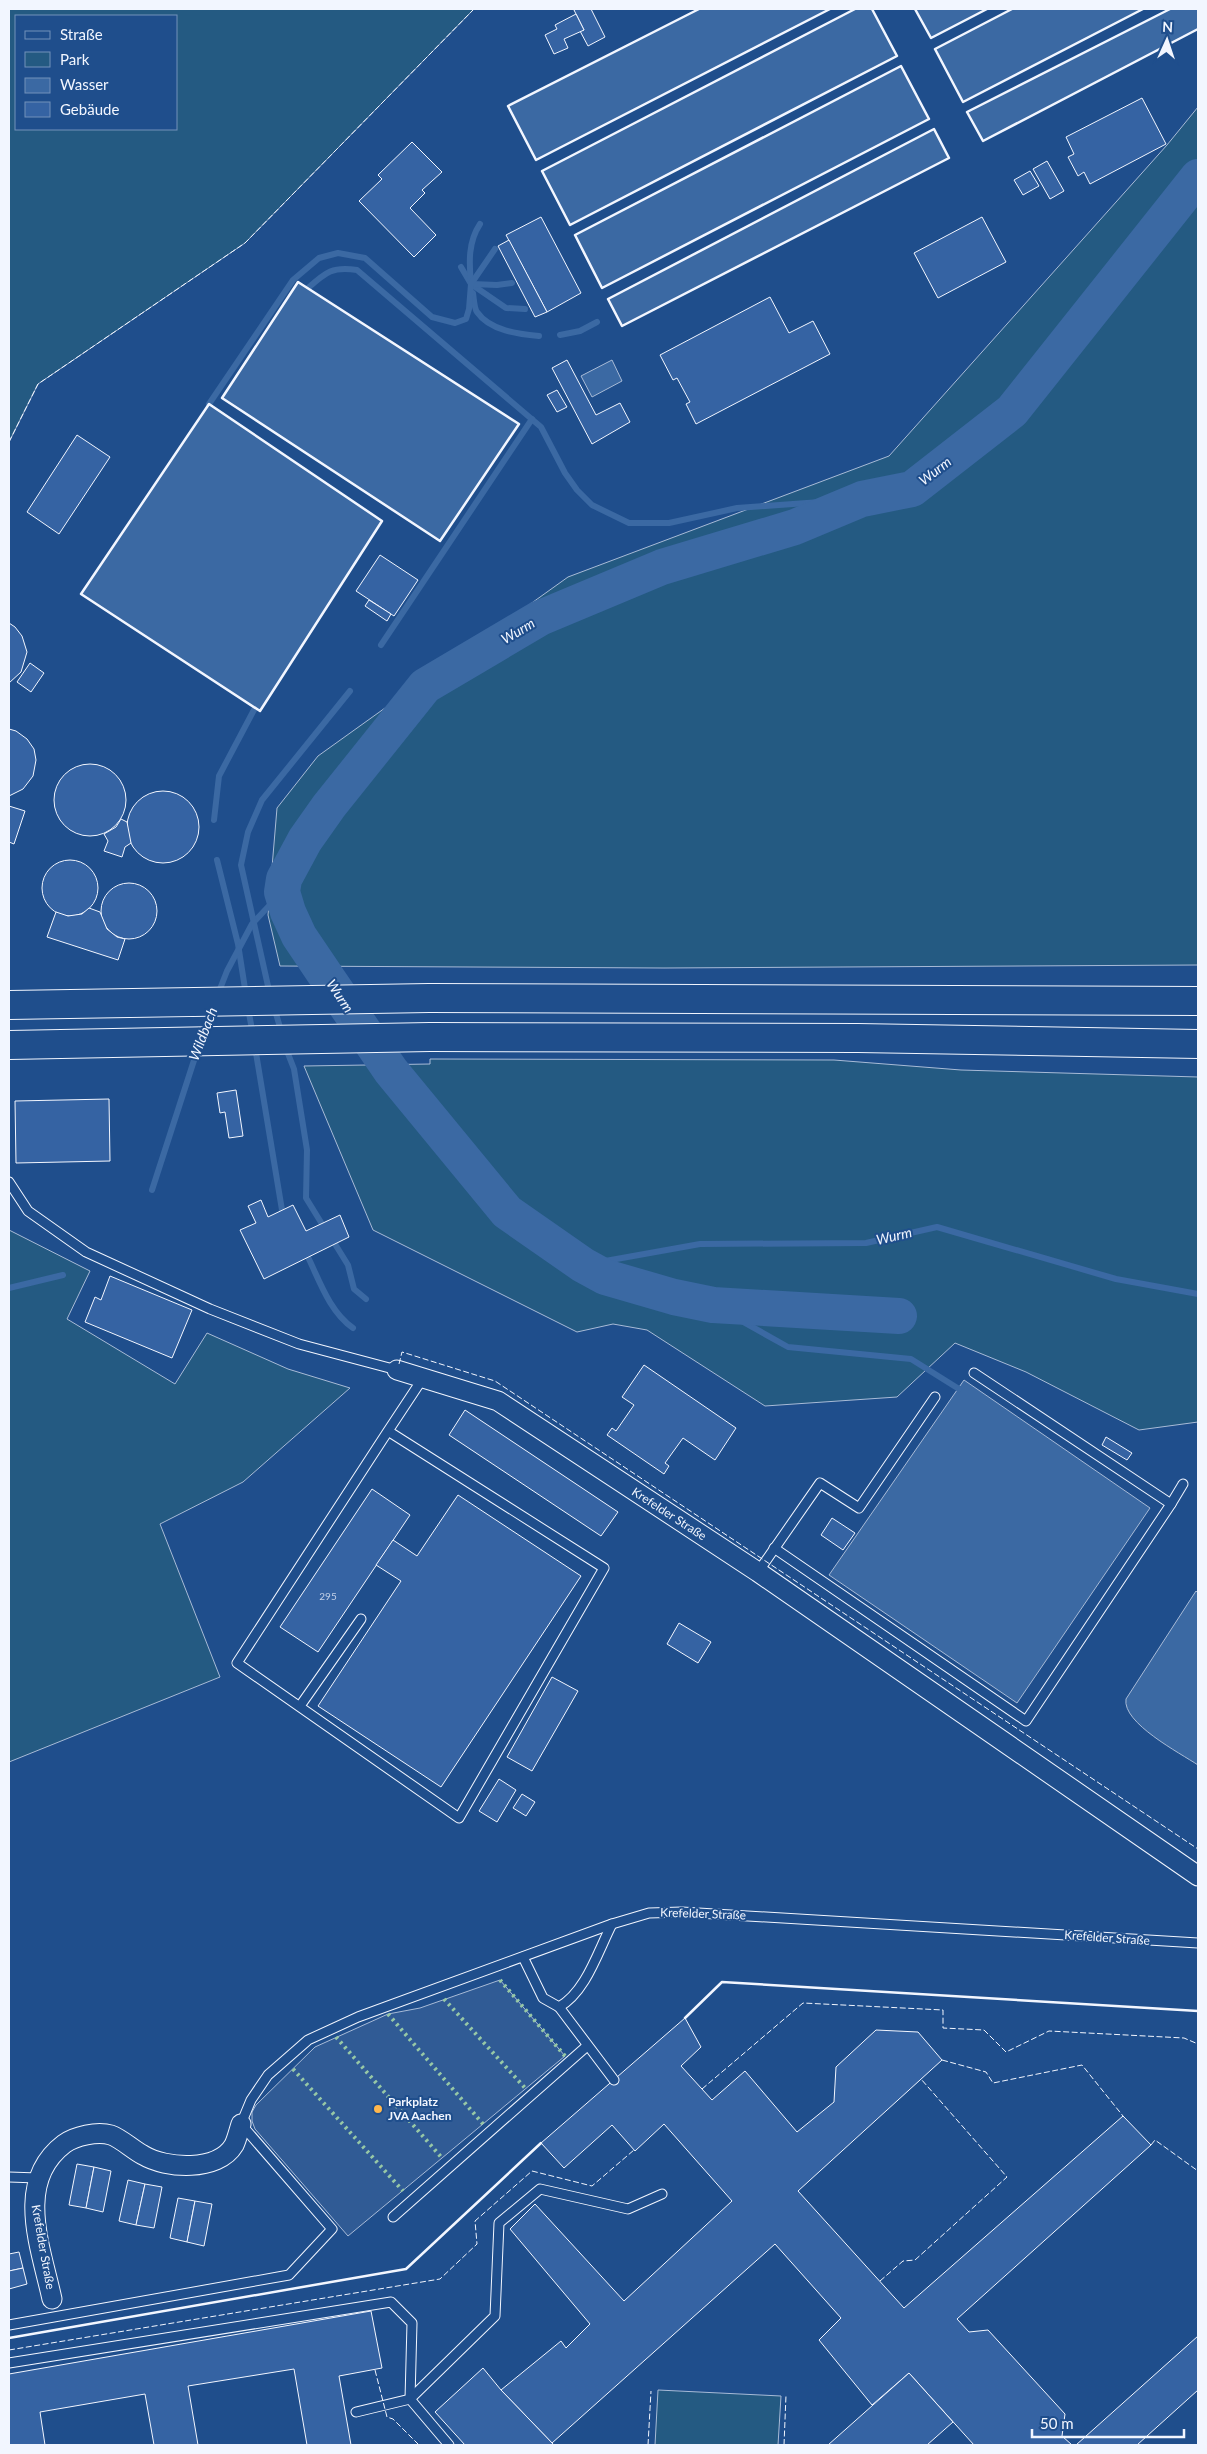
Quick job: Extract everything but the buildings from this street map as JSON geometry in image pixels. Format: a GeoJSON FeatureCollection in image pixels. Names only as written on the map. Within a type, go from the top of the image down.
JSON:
{"type":"FeatureCollection","features":[{"type":"Feature","properties":{"kind":"highway"},"geometry":{"type":"LineString","coordinates":[[9,1005],[429,998],[1198,1001]]}},
{"type":"Feature","properties":{"kind":"highway"},"geometry":{"type":"LineString","coordinates":[[9,1045],[430,1037],[848,1038],[1198,1044]]}},
{"type":"Feature","properties":{"kind":"street","name":"Krefelder Straße"},"geometry":{"type":"LineString","coordinates":[[397,1370],[498,1401],[758,1572],[1198,1876]]}},
{"type":"Feature","properties":{"kind":"street","name":"Krefelder Straße"},"geometry":{"type":"LineString","coordinates":[[52,2299],[33,2205],[38,2178],[52,2154],[69,2140],[85,2135],[110,2135],[145,2157],[193,2167],[217,2159],[233,2146],[241,2124]]}},
{"type":"Feature","properties":{"kind":"lane"},"geometry":{"type":"LineString","coordinates":[[9,1182],[28,1212],[86,1252],[210,1308],[299,1344],[397,1370]]}},
{"type":"Feature","properties":{"kind":"lane"},"geometry":{"type":"LineString","coordinates":[[974,1373],[1171,1504]]}},
{"type":"Feature","properties":{"kind":"lane"},"geometry":{"type":"LineString","coordinates":[[388,1431],[604,1568],[459,1818],[237,1662],[388,1431],[423,1378]]}},
{"type":"Feature","properties":{"kind":"lane"},"geometry":{"type":"LineString","coordinates":[[758,1572],[820,1483],[859,1508],[935,1397]]}},
{"type":"Feature","properties":{"kind":"lane"},"geometry":{"type":"LineString","coordinates":[[774,1548],[1026,1721],[1184,1484]]}},
{"type":"Feature","properties":{"kind":"lane"},"geometry":{"type":"LineString","coordinates":[[300,1706],[361,1619]]}},
{"type":"Feature","properties":{"kind":"lane","name":"Krefelder Straße"},"geometry":{"type":"LineString","coordinates":[[241,2124],[251,2100],[268,2075],[308,2040],[358,2017],[612,1924],[649,1913],[682,1912],[1198,1942]]}},
{"type":"Feature","properties":{"kind":"lane"},"geometry":{"type":"LineString","coordinates":[[559,2007],[570,2000],[584,1980],[612,1924]]}},
{"type":"Feature","properties":{"kind":"lane"},"geometry":{"type":"LineString","coordinates":[[523,1957],[543,1998],[559,2007],[614,2080]]}},
{"type":"Feature","properties":{"kind":"lane"},"geometry":{"type":"LineString","coordinates":[[393,2217],[587,2046]]}},
{"type":"Feature","properties":{"kind":"lane"},"geometry":{"type":"LineString","coordinates":[[9,2325],[289,2275],[332,2229],[241,2124]]}},
{"type":"Feature","properties":{"kind":"lane"},"geometry":{"type":"LineString","coordinates":[[9,2177],[38,2178]]}},
{"type":"Feature","properties":{"kind":"lane"},"geometry":{"type":"LineString","coordinates":[[356,2412],[410,2399],[495,2316],[499,2223],[540,2189],[628,2209],[662,2194]]}},
{"type":"Feature","properties":{"kind":"lane"},"geometry":{"type":"LineString","coordinates":[[9,2363],[390,2302],[412,2323],[410,2399],[449,2445]]}},
{"type":"Feature","properties":{"kind":"green space"},"geometry":{"type":"Polygon","coordinates":[[[9,9],[474,9],[245,243],[38,384],[9,442],[9,9]]]}},
{"type":"Feature","properties":{"kind":"green space"},"geometry":{"type":"Polygon","coordinates":[[[1198,107],[1198,965],[664,968],[280,966],[268,915],[277,808],[318,756],[568,577],[889,456],[1167,145],[1198,107]]]}},
{"type":"Feature","properties":{"kind":"green space"},"geometry":{"type":"Polygon","coordinates":[[[430,1059],[834,1060],[961,1070],[1198,1077],[1198,1422],[1139,1430],[1026,1372],[955,1343],[897,1397],[765,1406],[647,1330],[613,1324],[577,1332],[373,1230],[304,1066],[430,1064],[430,1059]]]}},
{"type":"Feature","properties":{"kind":"green space"},"geometry":{"type":"Polygon","coordinates":[[[9,1230],[90,1271],[67,1319],[175,1384],[207,1333],[288,1369],[350,1388],[243,1482],[160,1524],[220,1677],[9,1762],[9,1230]]]}},
{"type":"Feature","properties":{"kind":"green space"},"geometry":{"type":"Polygon","coordinates":[[[658,2390],[781,2396],[778,2445],[655,2445],[658,2390]]]}},
{"type":"Feature","properties":{"kind":"shaded area","name":"Parkplatz JVA Aachen"},"geometry":{"type":"Polygon","coordinates":[[[500,1980],[565,2056],[348,2236],[255,2129],[252,2121],[252,2112],[256,2105],[315,2047],[388,2014],[420,2008],[500,1980]]]}},
{"type":"Feature","properties":{"kind":"water"},"geometry":{"type":"Polygon","coordinates":[[[699,9],[830,9],[536,160],[508,106],[699,9]]]}},
{"type":"Feature","properties":{"kind":"water"},"geometry":{"type":"Polygon","coordinates":[[[855,9],[872,9],[897,56],[570,225],[542,171],[855,9]]]}},
{"type":"Feature","properties":{"kind":"water"},"geometry":{"type":"Polygon","coordinates":[[[915,9],[987,9],[931,38],[915,9]]]}},
{"type":"Feature","properties":{"kind":"water"},"geometry":{"type":"Polygon","coordinates":[[[1012,9],[1143,9],[963,102],[935,49],[1012,9]]]}},
{"type":"Feature","properties":{"kind":"water"},"geometry":{"type":"Polygon","coordinates":[[[1170,9],[1198,9],[1198,29],[983,141],[967,112],[1170,9]]]}},
{"type":"Feature","properties":{"kind":"water"},"geometry":{"type":"Polygon","coordinates":[[[901,66],[929,119],[602,288],[575,235],[901,66]]]}},
{"type":"Feature","properties":{"kind":"water"},"geometry":{"type":"Polygon","coordinates":[[[934,129],[949,158],[622,326],[608,299],[934,129]]]}},
{"type":"Feature","properties":{"kind":"water"},"geometry":{"type":"Polygon","coordinates":[[[298,282],[519,424],[440,541],[222,398],[298,282]]]}},
{"type":"Feature","properties":{"kind":"water"},"geometry":{"type":"Polygon","coordinates":[[[612,360],[622,381],[592,397],[581,376],[612,360]]]}},
{"type":"Feature","properties":{"kind":"water"},"geometry":{"type":"Polygon","coordinates":[[[209,404],[382,521],[260,711],[81,594],[209,404]]]}},
{"type":"Feature","properties":{"kind":"water"},"geometry":{"type":"Polygon","coordinates":[[[964,1380],[1150,1508],[1017,1703],[829,1575],[964,1380]]]}},
{"type":"Feature","properties":{"kind":"water"},"geometry":{"type":"Polygon","coordinates":[[[1196,1591],[1198,1593],[1198,1765],[1154,1737],[1142,1727],[1127,1708],[1126,1699],[1196,1591]]]}},
{"type":"Feature","properties":{"kind":"waterway","name":"Wurm"},"geometry":{"type":"LineString","coordinates":[[899,1316],[713,1305],[674,1297],[605,1277],[583,1265],[507,1212],[391,1071],[299,936],[288,912],[282,892],[284,879],[305,840],[329,806],[425,686],[540,618],[662,567],[795,527],[862,499],[912,489],[1012,411],[1198,177]]}},
{"type":"Feature","properties":{"kind":"waterway"},"geometry":{"type":"LineString","coordinates":[[471,283],[471,245],[480,224]]}},
{"type":"Feature","properties":{"kind":"waterway"},"geometry":{"type":"LineString","coordinates":[[209,404],[293,280],[319,258],[338,253],[365,258],[432,317],[455,323],[466,319],[469,309],[471,284],[495,249]]}},
{"type":"Feature","properties":{"kind":"waterway"},"geometry":{"type":"LineString","coordinates":[[461,267],[471,284],[506,308],[525,309]]}},
{"type":"Feature","properties":{"kind":"waterway"},"geometry":{"type":"LineString","coordinates":[[308,288],[330,272],[342,269],[357,270],[541,427],[565,473],[577,490],[592,505],[629,523],[669,523],[737,508],[862,499]]}},
{"type":"Feature","properties":{"kind":"waterway"},"geometry":{"type":"LineString","coordinates":[[472,284],[497,285],[512,283]]}},
{"type":"Feature","properties":{"kind":"waterway"},"geometry":{"type":"LineString","coordinates":[[473,293],[476,310],[489,323],[505,330],[539,336]]}},
{"type":"Feature","properties":{"kind":"waterway"},"geometry":{"type":"LineString","coordinates":[[560,335],[580,331],[597,322]]}},
{"type":"Feature","properties":{"kind":"waterway"},"geometry":{"type":"LineString","coordinates":[[381,645],[532,419]]}},
{"type":"Feature","properties":{"kind":"waterway"},"geometry":{"type":"LineString","coordinates":[[270,995],[241,865],[248,832],[262,800],[350,691]]}},
{"type":"Feature","properties":{"kind":"waterway"},"geometry":{"type":"LineString","coordinates":[[214,820],[219,776],[255,708]]}},
{"type":"Feature","properties":{"kind":"waterway"},"geometry":{"type":"LineString","coordinates":[[217,860],[238,944],[246,995]]}},
{"type":"Feature","properties":{"kind":"waterway","name":"Wildbach"},"geometry":{"type":"LineString","coordinates":[[218,994],[227,971],[252,924],[282,892]]}},
{"type":"Feature","properties":{"kind":"waterway"},"geometry":{"type":"LineString","coordinates":[[274,1007],[282,1034]]}},
{"type":"Feature","properties":{"kind":"waterway"},"geometry":{"type":"LineString","coordinates":[[248,1008],[253,1035]]}},
{"type":"Feature","properties":{"kind":"waterway","name":"Wildbach"},"geometry":{"type":"LineString","coordinates":[[203,1034],[213,1009]]}},
{"type":"Feature","properties":{"kind":"waterway"},"geometry":{"type":"LineString","coordinates":[[285,1046],[294,1069],[307,1150],[306,1198],[322,1224]]}},
{"type":"Feature","properties":{"kind":"waterway"},"geometry":{"type":"LineString","coordinates":[[255,1047],[282,1210]]}},
{"type":"Feature","properties":{"kind":"waterway","name":"Wildbach"},"geometry":{"type":"LineString","coordinates":[[152,1190],[198,1048]]}},
{"type":"Feature","properties":{"kind":"waterway","name":"Wurm"},"geometry":{"type":"LineString","coordinates":[[583,1265],[700,1244],[866,1243],[937,1227],[1116,1279],[1198,1294]]}},
{"type":"Feature","properties":{"kind":"waterway"},"geometry":{"type":"LineString","coordinates":[[335,1244],[348,1265],[354,1289],[366,1299]]}},
{"type":"Feature","properties":{"kind":"waterway"},"geometry":{"type":"LineString","coordinates":[[308,1257],[332,1305],[338,1314],[353,1328]]}},
{"type":"Feature","properties":{"kind":"waterway","name":"Wildbach"},"geometry":{"type":"LineString","coordinates":[[9,1288],[63,1275]]}},
{"type":"Feature","properties":{"kind":"waterway"},"geometry":{"type":"LineString","coordinates":[[713,1305],[788,1347],[911,1359],[959,1389]]}},
{"type":"Feature","properties":{"kind":"hedge"},"geometry":{"type":"LineString","coordinates":[[500,1980],[565,2056]]}},
{"type":"Feature","properties":{"kind":"hedge"},"geometry":{"type":"LineString","coordinates":[[444,1999],[526,2089]]}},
{"type":"Feature","properties":{"kind":"hedge"},"geometry":{"type":"LineString","coordinates":[[388,2014],[483,2124]]}},
{"type":"Feature","properties":{"kind":"hedge"},"geometry":{"type":"LineString","coordinates":[[336,2037],[442,2158]]}},
{"type":"Feature","properties":{"kind":"hedge"},"geometry":{"type":"LineString","coordinates":[[293,2069],[403,2191]]}},
{"type":"Feature","properties":{"kind":"fence"},"geometry":{"type":"LineString","coordinates":[[9,442],[38,384],[245,243],[474,9]]}},
{"type":"Feature","properties":{"kind":"fence"},"geometry":{"type":"LineString","coordinates":[[399,1364],[402,1352],[495,1381],[1198,1849]]}},
{"type":"Feature","properties":{"kind":"fence"},"geometry":{"type":"LineString","coordinates":[[702,2089],[803,2003],[943,2010],[943,2028],[984,2030],[1006,2052],[1049,2031],[1184,2038],[1198,2044]]}},
{"type":"Feature","properties":{"kind":"fence"},"geometry":{"type":"LineString","coordinates":[[942,2060],[986,2072],[993,2083],[1082,2065],[1123,2116]]}},
{"type":"Feature","properties":{"kind":"fence"},"geometry":{"type":"LineString","coordinates":[[880,2281],[903,2261],[915,2260],[1007,2177],[921,2079]]}},
{"type":"Feature","properties":{"kind":"fence"},"geometry":{"type":"LineString","coordinates":[[1151,2145],[1155,2140],[1198,2171]]}},
{"type":"Feature","properties":{"kind":"fence"},"geometry":{"type":"LineString","coordinates":[[9,2350],[440,2279],[477,2244],[475,2221],[532,2171],[592,2186],[634,2150]]}},
{"type":"Feature","properties":{"kind":"fence"},"geometry":{"type":"LineString","coordinates":[[375,2370],[387,2417],[393,2419],[419,2445]]}},
{"type":"Feature","properties":{"kind":"fence"},"geometry":{"type":"LineString","coordinates":[[648,2445],[651,2391]]}},
{"type":"Feature","properties":{"kind":"fence"},"geometry":{"type":"LineString","coordinates":[[784,2445],[786,2395]]}},
{"type":"Feature","properties":{"kind":"wall"},"geometry":{"type":"LineString","coordinates":[[699,9],[508,106],[536,160],[830,9]]}},
{"type":"Feature","properties":{"kind":"wall"},"geometry":{"type":"LineString","coordinates":[[855,9],[542,171],[570,225],[897,56],[872,9]]}},
{"type":"Feature","properties":{"kind":"wall"},"geometry":{"type":"LineString","coordinates":[[915,9],[931,38],[987,9]]}},
{"type":"Feature","properties":{"kind":"wall"},"geometry":{"type":"LineString","coordinates":[[1012,9],[935,49],[963,102],[1143,9]]}},
{"type":"Feature","properties":{"kind":"wall"},"geometry":{"type":"LineString","coordinates":[[1170,9],[967,112],[983,141],[1198,29]]}},
{"type":"Feature","properties":{"kind":"wall"},"geometry":{"type":"LineString","coordinates":[[901,66],[929,119],[602,288],[575,235],[901,66]]}},
{"type":"Feature","properties":{"kind":"wall"},"geometry":{"type":"LineString","coordinates":[[934,129],[949,158],[622,326],[608,299],[934,129]]}},
{"type":"Feature","properties":{"kind":"wall"},"geometry":{"type":"LineString","coordinates":[[298,282],[519,424],[440,541],[222,398],[298,282]]}},
{"type":"Feature","properties":{"kind":"wall"},"geometry":{"type":"LineString","coordinates":[[209,404],[382,521],[260,711],[81,594],[209,404]]}},
{"type":"Feature","properties":{"kind":"wall"},"geometry":{"type":"LineString","coordinates":[[685,2018],[722,1982],[1198,2011]]}},
{"type":"Feature","properties":{"kind":"wall"},"geometry":{"type":"LineString","coordinates":[[9,2338],[406,2269],[541,2143]]}},
{"type":"Feature","properties":{"kind":"place","name":"Parkplatz JVA Aachen"},"geometry":{"type":"Point","coordinates":[378,2109]}}]}
